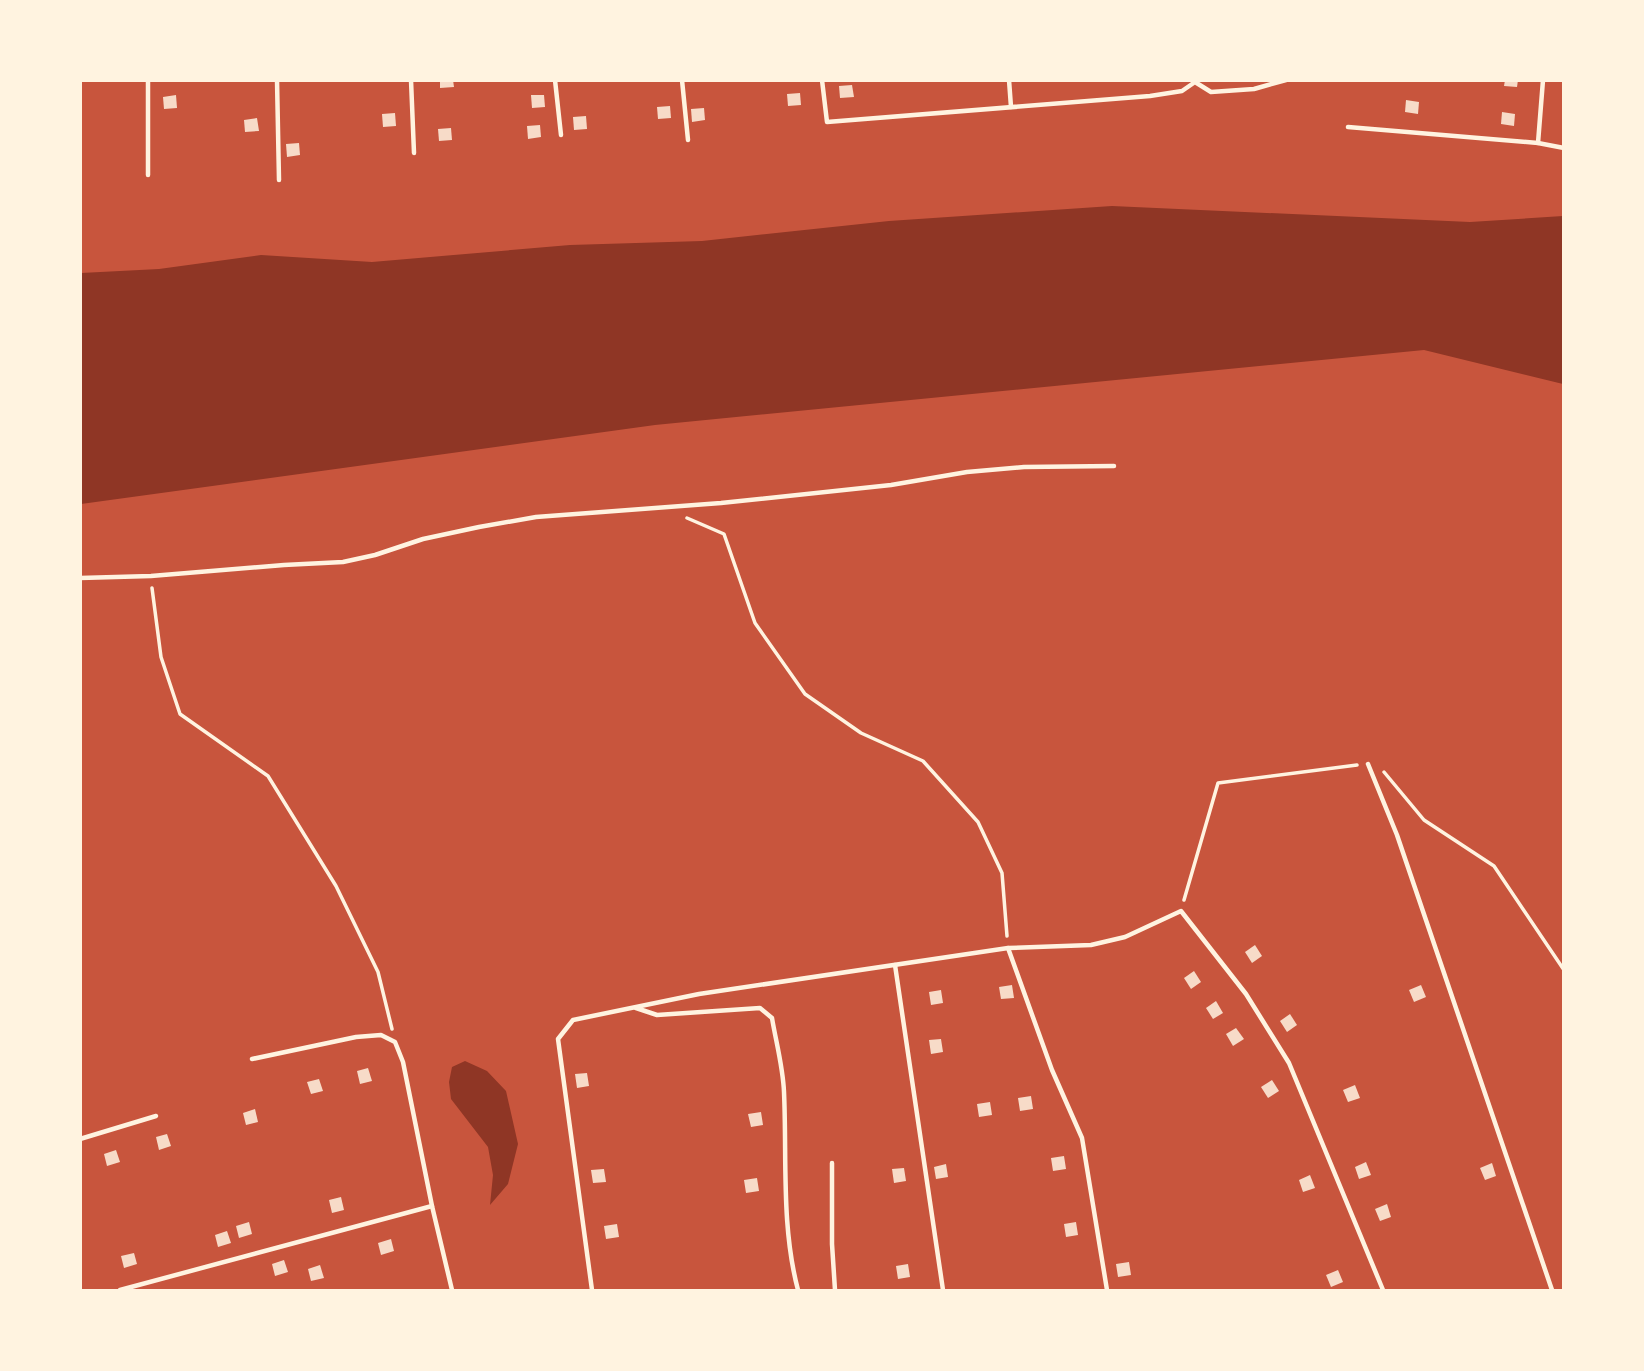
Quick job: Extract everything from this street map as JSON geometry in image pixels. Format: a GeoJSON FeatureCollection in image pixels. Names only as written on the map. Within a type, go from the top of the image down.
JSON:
{"type":"FeatureCollection","features":[{"type":"Feature","properties":{"kind":"lane"},"geometry":{"type":"LineString","coordinates":[[148,80],[148,175]]}},
{"type":"Feature","properties":{"kind":"lane"},"geometry":{"type":"LineString","coordinates":[[277,80],[279,180]]}},
{"type":"Feature","properties":{"kind":"lane"},"geometry":{"type":"LineString","coordinates":[[411,80],[414,153]]}},
{"type":"Feature","properties":{"kind":"lane"},"geometry":{"type":"LineString","coordinates":[[555,80],[561,135]]}},
{"type":"Feature","properties":{"kind":"lane"},"geometry":{"type":"LineString","coordinates":[[682,80],[688,140]]}},
{"type":"Feature","properties":{"kind":"lane"},"geometry":{"type":"LineString","coordinates":[[822,80],[827,122],[1150,96],[1182,91],[1195,81],[1211,92],[1254,89],[1286,80]]}},
{"type":"Feature","properties":{"kind":"lane"},"geometry":{"type":"LineString","coordinates":[[1009,80],[1011,107]]}},
{"type":"Feature","properties":{"kind":"lane"},"geometry":{"type":"LineString","coordinates":[[1538,144],[1543,80]]}},
{"type":"Feature","properties":{"kind":"lane"},"geometry":{"type":"LineString","coordinates":[[1348,127],[1563,148]]}},
{"type":"Feature","properties":{"kind":"lane"},"geometry":{"type":"LineString","coordinates":[[80,578],[151,576],[344,562],[423,539],[536,517],[734,502],[891,485],[967,472],[1024,467],[1114,466]]}},
{"type":"Feature","properties":{"kind":"lane"},"geometry":{"type":"LineString","coordinates":[[1368,764],[1401,848],[1552,1290]]}},
{"type":"Feature","properties":{"kind":"lane"},"geometry":{"type":"LineString","coordinates":[[592,1290],[558,1039],[573,1020],[699,994],[1008,948],[1091,945],[1125,937],[1181,911],[1246,994],[1289,1063],[1383,1290]]}},
{"type":"Feature","properties":{"kind":"lane"},"geometry":{"type":"LineString","coordinates":[[1008,948],[1052,1070],[1082,1138],[1107,1290]]}},
{"type":"Feature","properties":{"kind":"lane"},"geometry":{"type":"LineString","coordinates":[[895,965],[943,1290]]}},
{"type":"Feature","properties":{"kind":"lane"},"geometry":{"type":"LineString","coordinates":[[635,1008],[657,1015],[760,1008],[772,1018],[784,1089],[785,1167],[791,1263],[797,1290]]}},
{"type":"Feature","properties":{"kind":"lane"},"geometry":{"type":"LineString","coordinates":[[252,1059],[356,1037],[381,1035],[396,1042],[403,1062],[452,1290]]}},
{"type":"Feature","properties":{"kind":"lane"},"geometry":{"type":"LineString","coordinates":[[80,1139],[156,1116]]}},
{"type":"Feature","properties":{"kind":"lane"},"geometry":{"type":"LineString","coordinates":[[832,1163],[835,1290]]}},
{"type":"Feature","properties":{"kind":"lane"},"geometry":{"type":"LineString","coordinates":[[120,1290],[432,1206]]}},
{"type":"Feature","properties":{"kind":"path"},"geometry":{"type":"LineString","coordinates":[[687,518],[724,534],[755,623],[805,694],[860,733],[923,761],[978,822],[1002,873],[1008,948]]}},
{"type":"Feature","properties":{"kind":"path"},"geometry":{"type":"LineString","coordinates":[[151,576],[161,657],[180,714],[268,776],[336,886],[378,972],[396,1042]]}},
{"type":"Feature","properties":{"kind":"path"},"geometry":{"type":"LineString","coordinates":[[1181,911],[1218,783],[1377,763],[1424,820],[1494,866],[1563,970]]}},
{"type":"Feature","properties":{"kind":"shaded area"},"geometry":{"type":"Polygon","coordinates":[[[1112,206],[1470,222],[1563,216],[1563,384],[1424,350],[655,425],[81,504],[81,273],[159,269],[261,255],[372,262],[570,245],[702,241],[889,221],[1112,206]]]}},
{"type":"Feature","properties":{"kind":"shaded area"},"geometry":{"type":"Polygon","coordinates":[[[465,1061],[487,1071],[506,1091],[518,1144],[508,1184],[490,1205],[493,1175],[488,1147],[451,1099],[449,1082],[452,1067],[465,1061]]]}},
{"type":"Feature","properties":{"kind":"building"},"geometry":{"type":"Polygon","coordinates":[[[440,80],[453,80],[454,87],[440,88],[440,80]]]}},
{"type":"Feature","properties":{"kind":"building"},"geometry":{"type":"Polygon","coordinates":[[[1505,80],[1518,80],[1517,87],[1504,86],[1505,80]]]}},
{"type":"Feature","properties":{"kind":"building"},"geometry":{"type":"Polygon","coordinates":[[[852,85],[854,97],[840,98],[839,86],[852,85]]]}},
{"type":"Feature","properties":{"kind":"building"},"geometry":{"type":"Polygon","coordinates":[[[800,93],[801,105],[788,106],[787,94],[800,93]]]}},
{"type":"Feature","properties":{"kind":"building"},"geometry":{"type":"Polygon","coordinates":[[[176,95],[177,108],[164,109],[163,97],[176,95]]]}},
{"type":"Feature","properties":{"kind":"building"},"geometry":{"type":"Polygon","coordinates":[[[531,95],[544,95],[545,107],[532,108],[531,95]]]}},
{"type":"Feature","properties":{"kind":"building"},"geometry":{"type":"Polygon","coordinates":[[[1406,100],[1419,102],[1418,114],[1405,112],[1406,100]]]}},
{"type":"Feature","properties":{"kind":"building"},"geometry":{"type":"Polygon","coordinates":[[[670,106],[671,118],[658,119],[657,107],[670,106]]]}},
{"type":"Feature","properties":{"kind":"building"},"geometry":{"type":"Polygon","coordinates":[[[704,108],[705,120],[692,122],[691,109],[704,108]]]}},
{"type":"Feature","properties":{"kind":"building"},"geometry":{"type":"Polygon","coordinates":[[[1502,112],[1515,114],[1514,126],[1501,124],[1502,112]]]}},
{"type":"Feature","properties":{"kind":"building"},"geometry":{"type":"Polygon","coordinates":[[[395,113],[396,126],[383,127],[382,114],[395,113]]]}},
{"type":"Feature","properties":{"kind":"building"},"geometry":{"type":"Polygon","coordinates":[[[586,116],[587,129],[574,130],[573,117],[586,116]]]}},
{"type":"Feature","properties":{"kind":"building"},"geometry":{"type":"Polygon","coordinates":[[[257,118],[259,131],[245,132],[244,120],[257,118]]]}},
{"type":"Feature","properties":{"kind":"building"},"geometry":{"type":"Polygon","coordinates":[[[540,125],[541,137],[528,139],[527,126],[540,125]]]}},
{"type":"Feature","properties":{"kind":"building"},"geometry":{"type":"Polygon","coordinates":[[[451,128],[452,140],[439,141],[438,129],[451,128]]]}},
{"type":"Feature","properties":{"kind":"building"},"geometry":{"type":"Polygon","coordinates":[[[299,143],[300,155],[287,157],[286,144],[299,143]]]}},
{"type":"Feature","properties":{"kind":"building"},"geometry":{"type":"Polygon","coordinates":[[[1255,945],[1262,956],[1252,963],[1245,952],[1255,945]]]}},
{"type":"Feature","properties":{"kind":"building"},"geometry":{"type":"Polygon","coordinates":[[[1194,971],[1201,982],[1191,989],[1184,978],[1194,971]]]}},
{"type":"Feature","properties":{"kind":"building"},"geometry":{"type":"Polygon","coordinates":[[[1012,985],[1014,998],[1001,999],[999,987],[1012,985]]]}},
{"type":"Feature","properties":{"kind":"building"},"geometry":{"type":"Polygon","coordinates":[[[1421,985],[1426,997],[1414,1002],[1409,990],[1421,985]]]}},
{"type":"Feature","properties":{"kind":"building"},"geometry":{"type":"Polygon","coordinates":[[[941,990],[943,1003],[931,1005],[929,992],[941,990]]]}},
{"type":"Feature","properties":{"kind":"building"},"geometry":{"type":"Polygon","coordinates":[[[1216,1001],[1223,1013],[1213,1019],[1206,1008],[1216,1001]]]}},
{"type":"Feature","properties":{"kind":"building"},"geometry":{"type":"Polygon","coordinates":[[[1290,1014],[1297,1025],[1287,1032],[1280,1021],[1290,1014]]]}},
{"type":"Feature","properties":{"kind":"building"},"geometry":{"type":"Polygon","coordinates":[[[1236,1028],[1244,1039],[1233,1046],[1226,1034],[1236,1028]]]}},
{"type":"Feature","properties":{"kind":"building"},"geometry":{"type":"Polygon","coordinates":[[[941,1039],[943,1052],[931,1054],[929,1040],[941,1039]]]}},
{"type":"Feature","properties":{"kind":"building"},"geometry":{"type":"Polygon","coordinates":[[[368,1068],[372,1081],[360,1084],[357,1071],[368,1068]]]}},
{"type":"Feature","properties":{"kind":"building"},"geometry":{"type":"Polygon","coordinates":[[[587,1073],[589,1086],[577,1088],[575,1074],[587,1073]]]}},
{"type":"Feature","properties":{"kind":"building"},"geometry":{"type":"Polygon","coordinates":[[[319,1079],[323,1091],[311,1094],[307,1082],[319,1079]]]}},
{"type":"Feature","properties":{"kind":"building"},"geometry":{"type":"Polygon","coordinates":[[[1272,1080],[1279,1091],[1268,1098],[1261,1087],[1272,1080]]]}},
{"type":"Feature","properties":{"kind":"building"},"geometry":{"type":"Polygon","coordinates":[[[1355,1085],[1360,1098],[1348,1102],[1343,1090],[1355,1085]]]}},
{"type":"Feature","properties":{"kind":"building"},"geometry":{"type":"Polygon","coordinates":[[[1031,1096],[1033,1109],[1020,1111],[1018,1098],[1031,1096]]]}},
{"type":"Feature","properties":{"kind":"building"},"geometry":{"type":"Polygon","coordinates":[[[990,1102],[992,1115],[979,1117],[977,1104],[990,1102]]]}},
{"type":"Feature","properties":{"kind":"building"},"geometry":{"type":"Polygon","coordinates":[[[255,1109],[258,1122],[246,1125],[243,1113],[255,1109]]]}},
{"type":"Feature","properties":{"kind":"building"},"geometry":{"type":"Polygon","coordinates":[[[761,1112],[763,1125],[751,1127],[748,1114],[761,1112]]]}},
{"type":"Feature","properties":{"kind":"building"},"geometry":{"type":"Polygon","coordinates":[[[167,1134],[171,1146],[159,1150],[156,1137],[167,1134]]]}},
{"type":"Feature","properties":{"kind":"building"},"geometry":{"type":"Polygon","coordinates":[[[116,1150],[120,1162],[107,1166],[104,1154],[116,1150]]]}},
{"type":"Feature","properties":{"kind":"building"},"geometry":{"type":"Polygon","coordinates":[[[1064,1156],[1066,1169],[1053,1171],[1051,1158],[1064,1156]]]}},
{"type":"Feature","properties":{"kind":"building"},"geometry":{"type":"Polygon","coordinates":[[[1366,1162],[1371,1175],[1359,1179],[1355,1167],[1366,1162]]]}},
{"type":"Feature","properties":{"kind":"building"},"geometry":{"type":"Polygon","coordinates":[[[1492,1163],[1496,1176],[1485,1180],[1480,1168],[1492,1163]]]}},
{"type":"Feature","properties":{"kind":"building"},"geometry":{"type":"Polygon","coordinates":[[[946,1164],[948,1177],[936,1179],[934,1167],[946,1164]]]}},
{"type":"Feature","properties":{"kind":"building"},"geometry":{"type":"Polygon","coordinates":[[[904,1168],[906,1181],[894,1183],[892,1169],[904,1168]]]}},
{"type":"Feature","properties":{"kind":"building"},"geometry":{"type":"Polygon","coordinates":[[[604,1169],[606,1182],[593,1183],[591,1170],[604,1169]]]}},
{"type":"Feature","properties":{"kind":"building"},"geometry":{"type":"Polygon","coordinates":[[[1310,1175],[1315,1188],[1303,1192],[1299,1180],[1310,1175]]]}},
{"type":"Feature","properties":{"kind":"building"},"geometry":{"type":"Polygon","coordinates":[[[757,1178],[759,1191],[746,1193],[744,1180],[757,1178]]]}},
{"type":"Feature","properties":{"kind":"building"},"geometry":{"type":"Polygon","coordinates":[[[341,1197],[344,1210],[332,1213],[329,1200],[341,1197]]]}},
{"type":"Feature","properties":{"kind":"building"},"geometry":{"type":"Polygon","coordinates":[[[1387,1204],[1391,1217],[1380,1221],[1375,1209],[1387,1204]]]}},
{"type":"Feature","properties":{"kind":"building"},"geometry":{"type":"Polygon","coordinates":[[[249,1222],[252,1234],[239,1238],[236,1226],[249,1222]]]}},
{"type":"Feature","properties":{"kind":"building"},"geometry":{"type":"Polygon","coordinates":[[[1076,1222],[1078,1235],[1066,1237],[1064,1224],[1076,1222]]]}},
{"type":"Feature","properties":{"kind":"building"},"geometry":{"type":"Polygon","coordinates":[[[617,1224],[619,1237],[606,1239],[604,1226],[617,1224]]]}},
{"type":"Feature","properties":{"kind":"building"},"geometry":{"type":"Polygon","coordinates":[[[227,1231],[231,1243],[218,1247],[215,1235],[227,1231]]]}},
{"type":"Feature","properties":{"kind":"building"},"geometry":{"type":"Polygon","coordinates":[[[391,1239],[394,1251],[381,1255],[378,1243],[391,1239]]]}},
{"type":"Feature","properties":{"kind":"building"},"geometry":{"type":"Polygon","coordinates":[[[134,1253],[137,1264],[124,1268],[121,1256],[134,1253]]]}},
{"type":"Feature","properties":{"kind":"building"},"geometry":{"type":"Polygon","coordinates":[[[284,1260],[288,1272],[275,1276],[272,1264],[284,1260]]]}},
{"type":"Feature","properties":{"kind":"building"},"geometry":{"type":"Polygon","coordinates":[[[1129,1262],[1131,1275],[1118,1277],[1116,1264],[1129,1262]]]}},
{"type":"Feature","properties":{"kind":"building"},"geometry":{"type":"Polygon","coordinates":[[[908,1264],[910,1277],[898,1279],[896,1266],[908,1264]]]}},
{"type":"Feature","properties":{"kind":"building"},"geometry":{"type":"Polygon","coordinates":[[[320,1265],[324,1278],[311,1281],[308,1269],[320,1265]]]}},
{"type":"Feature","properties":{"kind":"building"},"geometry":{"type":"Polygon","coordinates":[[[1338,1270],[1343,1282],[1331,1287],[1326,1275],[1338,1270]]]}}]}
